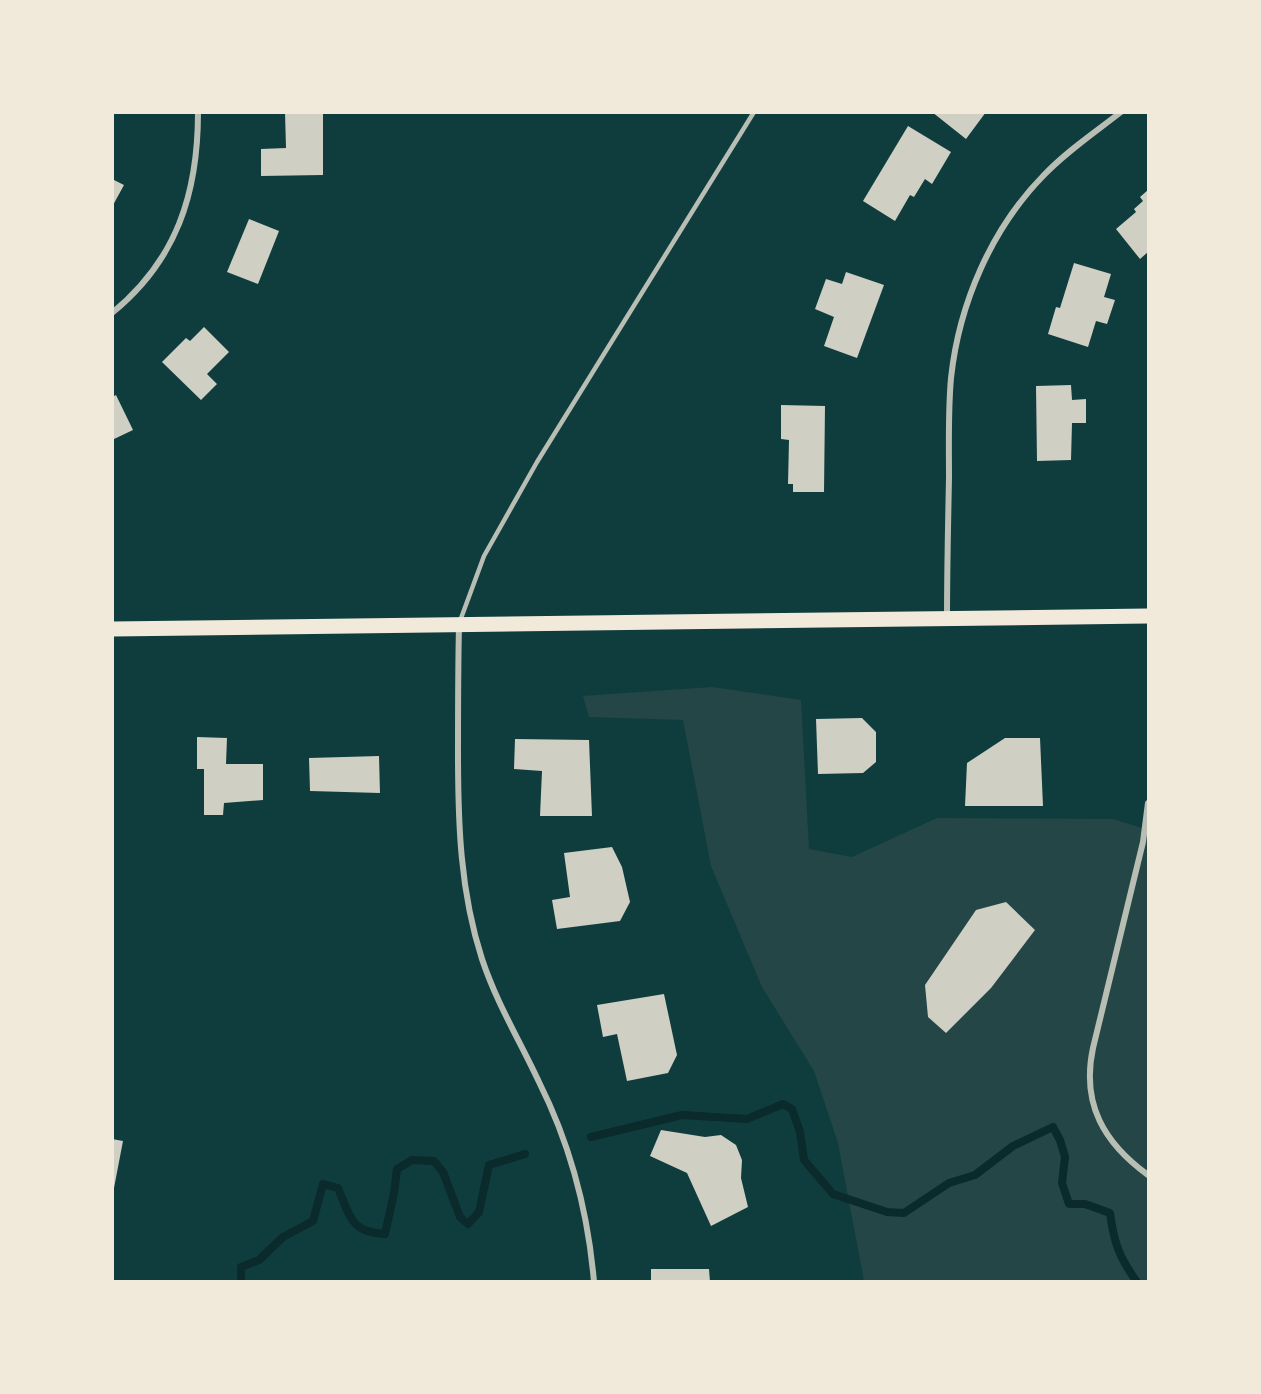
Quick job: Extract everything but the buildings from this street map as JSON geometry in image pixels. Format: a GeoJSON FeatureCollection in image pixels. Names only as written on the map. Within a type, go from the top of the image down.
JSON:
{"type":"FeatureCollection","features":[{"type":"Feature","properties":{"kind":"main road"},"geometry":{"type":"LineString","coordinates":[[112,629],[1149,616]]}},
{"type":"Feature","properties":{"kind":"street"},"geometry":{"type":"LineString","coordinates":[[112,313],[140,288],[161,259],[183,217],[193,183],[198,146],[198,112]]}},
{"type":"Feature","properties":{"kind":"street"},"geometry":{"type":"LineString","coordinates":[[946,619],[950,404],[954,356],[965,310],[988,255],[1019,205],[1042,177],[1068,152],[1121,112]]}},
{"type":"Feature","properties":{"kind":"street"},"geometry":{"type":"LineString","coordinates":[[459,625],[458,830],[468,903],[476,938],[491,984],[539,1081],[566,1146],[585,1215],[594,1281]]}},
{"type":"Feature","properties":{"kind":"street"},"geometry":{"type":"LineString","coordinates":[[1148,806],[1143,842],[1092,1048],[1089,1073],[1095,1110],[1105,1131],[1129,1160],[1149,1175]]}},
{"type":"Feature","properties":{"kind":"lane"},"geometry":{"type":"LineString","coordinates":[[459,625],[484,556],[516,498],[557,428],[754,112]]}},
{"type":"Feature","properties":{"kind":"shaded area"},"geometry":{"type":"Polygon","coordinates":[[[712,687],[801,700],[809,849],[852,857],[937,818],[1113,819],[1148,830],[1148,1281],[864,1281],[838,1143],[814,1071],[762,987],[711,866],[683,720],[589,717],[583,696],[712,687]]]}},
{"type":"Feature","properties":{"kind":"waterway"},"geometry":{"type":"LineString","coordinates":[[591,1137],[682,1115],[747,1119],[783,1104],[792,1109],[800,1132],[804,1160],[833,1194],[887,1212],[904,1213],[949,1183],[975,1175],[1013,1146],[1053,1127],[1065,1157],[1062,1183],[1069,1204],[1085,1204],[1110,1213],[1118,1249],[1137,1282]]}},
{"type":"Feature","properties":{"kind":"waterway"},"geometry":{"type":"LineString","coordinates":[[241,1282],[241,1267],[259,1260],[283,1237],[313,1221],[323,1184],[338,1188],[349,1214],[358,1226],[373,1233],[385,1234],[397,1169],[412,1160],[434,1161],[443,1172],[460,1217],[468,1224],[479,1212],[489,1165],[525,1154]]}}]}
